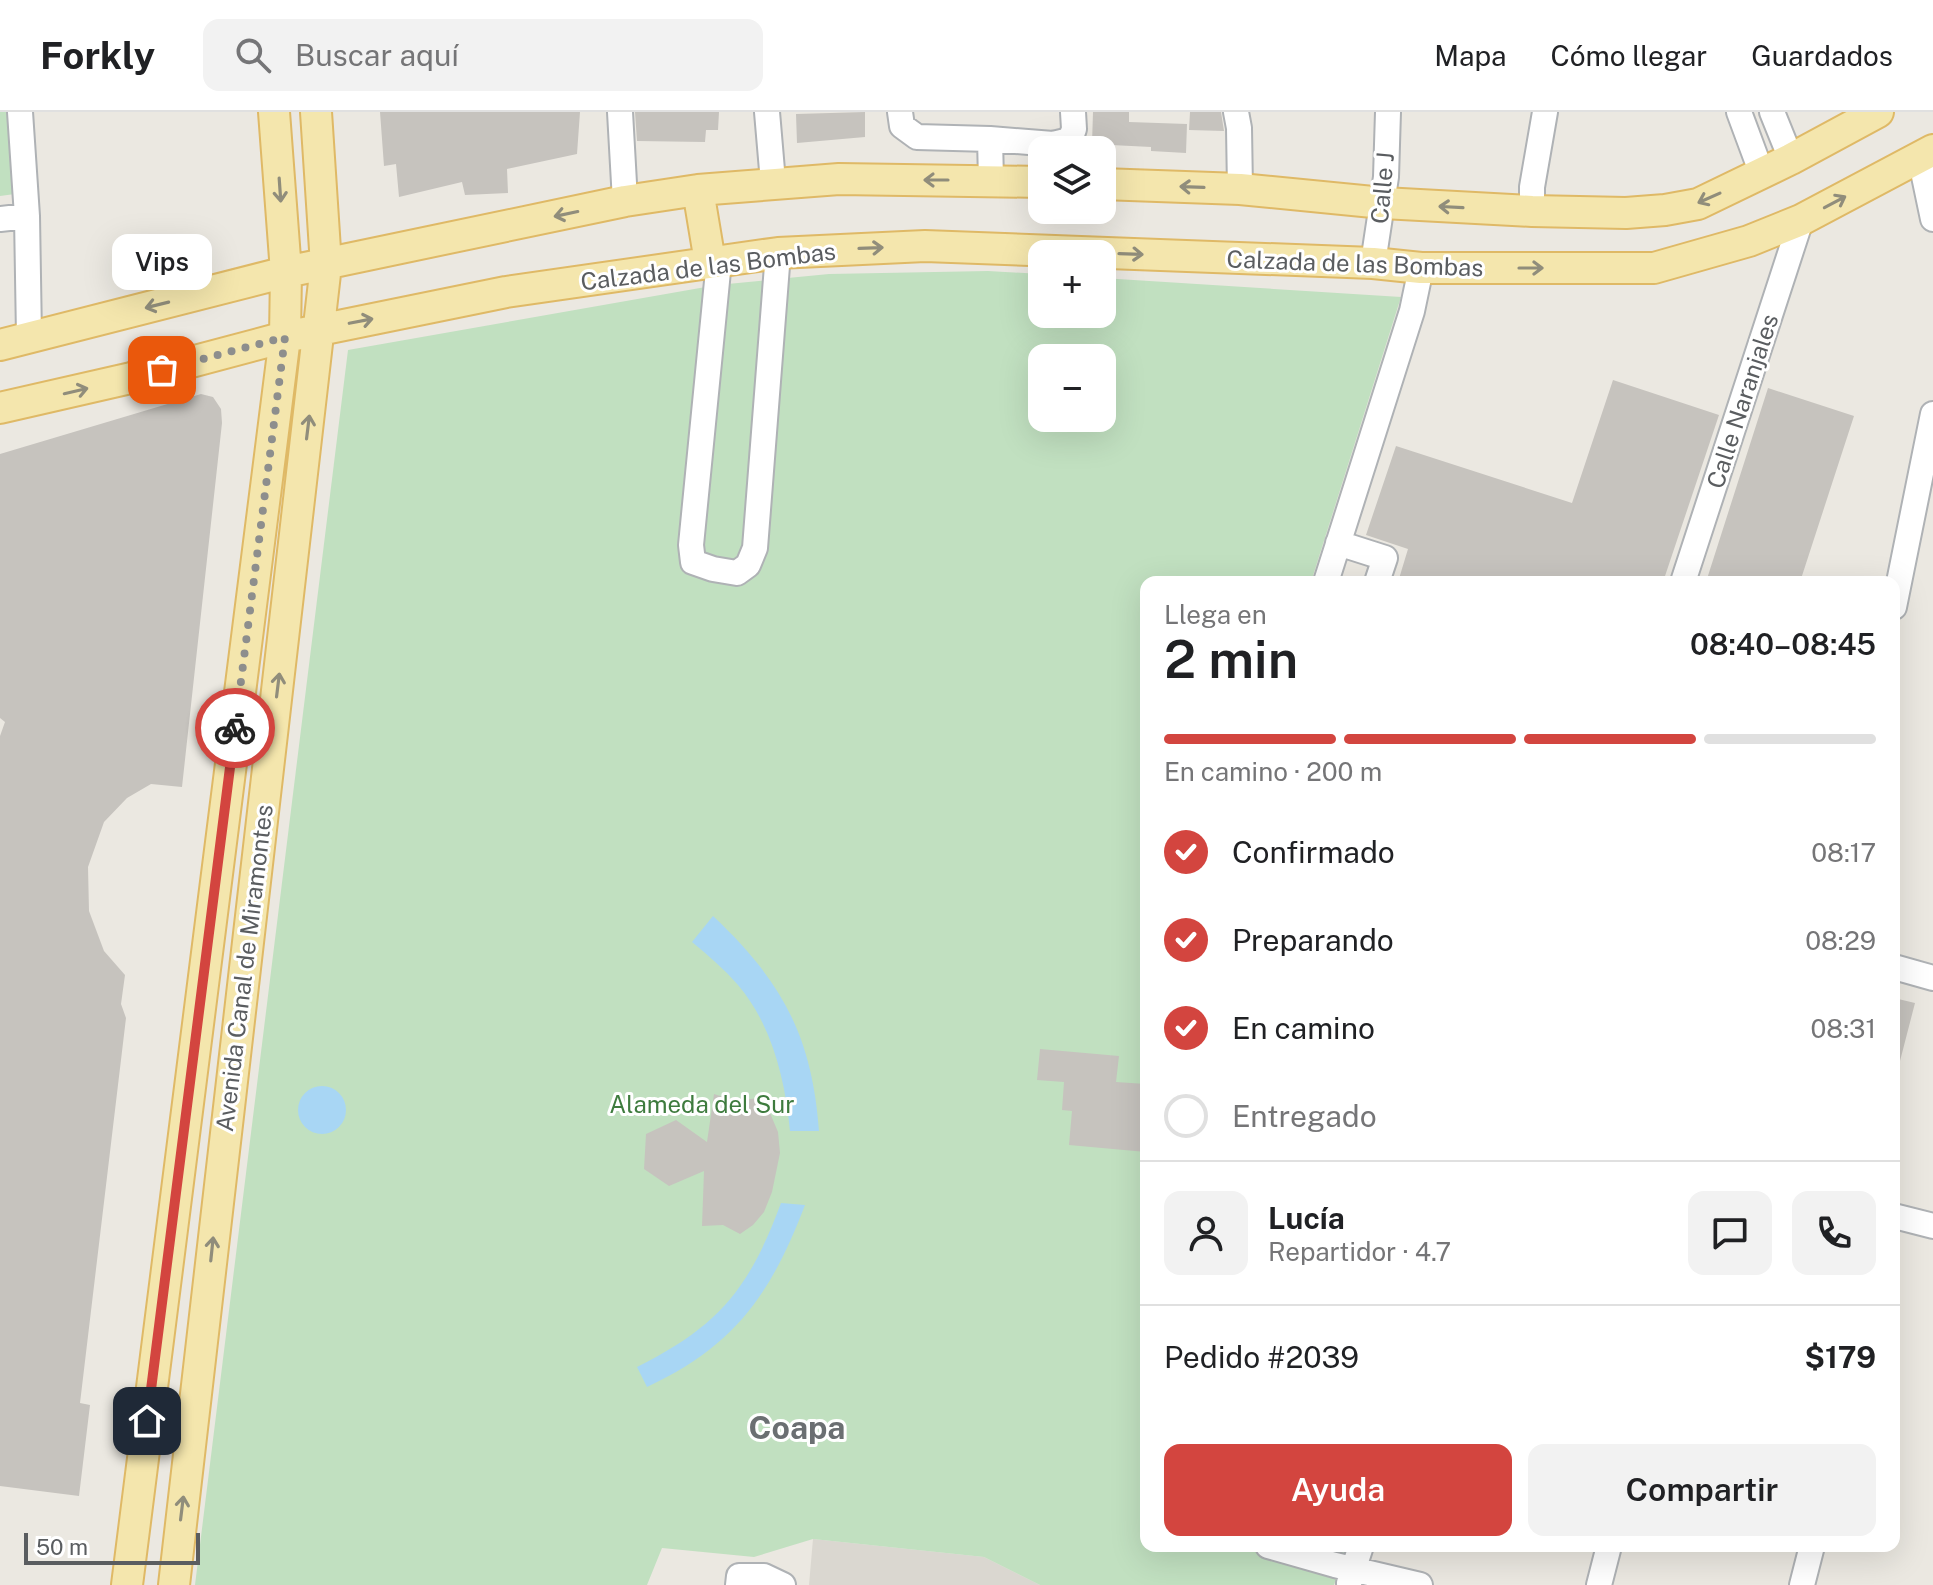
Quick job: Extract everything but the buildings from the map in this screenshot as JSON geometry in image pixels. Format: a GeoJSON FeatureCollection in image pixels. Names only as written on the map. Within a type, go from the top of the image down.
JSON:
{"type":"FeatureCollection","features":[{"type":"Feature","properties":{"kind":"main road","name":"Avenida Canal de Miramontes"},"geometry":{"type":"LineString","coordinates":[[127,1585],[285,337],[286,272],[274,112]]}},
{"type":"Feature","properties":{"kind":"main road","name":"Avenida Canal de Miramontes"},"geometry":{"type":"LineString","coordinates":[[174,1585],[326,265],[316,112]]}},
{"type":"Feature","properties":{"kind":"main road"},"geometry":{"type":"LineString","coordinates":[[1116,185],[1240,189],[1383,203],[1532,211],[1626,213],[1665,210],[1698,204],[1762,174],[1878,112]]}},
{"type":"Feature","properties":{"kind":"main road","name":"Calzada de las Bombas"},"geometry":{"type":"LineString","coordinates":[[0,408],[319,329],[506,292],[778,253],[925,246],[1373,263],[1421,268],[1654,268],[1749,241],[1801,220],[1926,154]]}},
{"type":"Feature","properties":{"kind":"main road"},"geometry":{"type":"LineString","coordinates":[[0,345],[286,272],[625,201],[773,182],[839,179],[1028,181]]}},
{"type":"Feature","properties":{"kind":"main road"},"geometry":{"type":"LineString","coordinates":[[698,190],[715,261]]}},
{"type":"Feature","properties":{"kind":"street"},"geometry":{"type":"LineString","coordinates":[[20,112],[27,216],[29,337]]}},
{"type":"Feature","properties":{"kind":"street"},"geometry":{"type":"LineString","coordinates":[[620,112],[625,201]]}},
{"type":"Feature","properties":{"kind":"street"},"geometry":{"type":"LineString","coordinates":[[767,112],[773,182]]}},
{"type":"Feature","properties":{"kind":"street"},"geometry":{"type":"LineString","coordinates":[[900,112],[902,126],[917,137],[1053,144],[1070,140],[1074,129],[1073,112]]}},
{"type":"Feature","properties":{"kind":"street"},"geometry":{"type":"LineString","coordinates":[[1236,112],[1240,189]]}},
{"type":"Feature","properties":{"kind":"street","name":"Calle J"},"geometry":{"type":"LineString","coordinates":[[1373,263],[1383,203],[1388,112]]}},
{"type":"Feature","properties":{"kind":"street"},"geometry":{"type":"LineString","coordinates":[[1532,211],[1532,187],[1545,112]]}},
{"type":"Feature","properties":{"kind":"street"},"geometry":{"type":"LineString","coordinates":[[1739,112],[1762,174]]}},
{"type":"Feature","properties":{"kind":"street"},"geometry":{"type":"LineString","coordinates":[[1772,112],[1791,159]]}},
{"type":"Feature","properties":{"kind":"street"},"geometry":{"type":"LineString","coordinates":[[990,139],[991,180]]}},
{"type":"Feature","properties":{"kind":"street"},"geometry":{"type":"LineString","coordinates":[[1926,154],[1933,219]]}},
{"type":"Feature","properties":{"kind":"street"},"geometry":{"type":"LineString","coordinates":[[0,219],[27,216]]}},
{"type":"Feature","properties":{"kind":"street","name":"Calle Naranjales"},"geometry":{"type":"LineString","coordinates":[[1685,576],[1801,220]]}},
{"type":"Feature","properties":{"kind":"street"},"geometry":{"type":"LineString","coordinates":[[715,261],[691,545],[693,562],[737,573],[748,565],[755,548],[778,253]]}},
{"type":"Feature","properties":{"kind":"street"},"geometry":{"type":"LineString","coordinates":[[1328,576],[1415,301],[1421,268]]}},
{"type":"Feature","properties":{"kind":"street"},"geometry":{"type":"LineString","coordinates":[[1900,577],[1933,414]]}},
{"type":"Feature","properties":{"kind":"street"},"geometry":{"type":"LineString","coordinates":[[1338,543],[1385,558],[1379,576]]}},
{"type":"Feature","properties":{"kind":"street"},"geometry":{"type":"LineString","coordinates":[[1900,969],[1933,978]]}},
{"type":"Feature","properties":{"kind":"street"},"geometry":{"type":"LineString","coordinates":[[1900,1223],[1933,1226]]}},
{"type":"Feature","properties":{"kind":"street"},"geometry":{"type":"LineString","coordinates":[[1304,1552],[1353,1560],[1420,1585]]}},
{"type":"Feature","properties":{"kind":"street"},"geometry":{"type":"LineString","coordinates":[[1599,1585],[1607,1552]]}},
{"type":"Feature","properties":{"kind":"street"},"geometry":{"type":"LineString","coordinates":[[1802,1585],[1810,1552]]}},
{"type":"Feature","properties":{"kind":"street"},"geometry":{"type":"LineString","coordinates":[[738,1585],[739,1576],[764,1576],[783,1585]]}},
{"type":"Feature","properties":{"kind":"shaded area"},"geometry":{"type":"Polygon","coordinates":[[[813,1539],[984,1557],[1040,1585],[809,1585],[813,1539]]]}},
{"type":"Feature","properties":{"kind":"green space"},"geometry":{"type":"Polygon","coordinates":[[[0,112],[10,112],[15,194],[0,196],[0,112]]]}},
{"type":"Feature","properties":{"kind":"green space","name":"Alameda del Sur"},"geometry":{"type":"Polygon","coordinates":[[[1028,273],[1028,328],[1116,328],[1116,279],[1401,297],[1313,576],[1140,576],[1140,1552],[1345,1552],[1334,1585],[1040,1585],[984,1557],[813,1539],[754,1557],[662,1548],[647,1585],[195,1585],[348,350],[717,285],[829,274],[1028,273]]]}},
{"type":"Feature","properties":{"kind":"water"},"geometry":{"type":"Polygon","coordinates":[[[713,916],[758,964],[789,1012],[809,1066],[819,1131],[790,1131],[780,1072],[760,1017],[738,985],[692,942],[713,916]]]}},
{"type":"Feature","properties":{"kind":"water"},"geometry":{"type":"Polygon","coordinates":[[[322,1086],[339,1093],[346,1110],[339,1127],[322,1134],[305,1127],[298,1110],[305,1093],[322,1086]]]}},
{"type":"Feature","properties":{"kind":"water"},"geometry":{"type":"Polygon","coordinates":[[[781,1203],[805,1205],[763,1291],[727,1335],[678,1371],[647,1387],[637,1367],[690,1336],[728,1302],[757,1259],[781,1203]]]}},
{"type":"Feature","properties":{"kind":"way so far"},"geometry":{"type":"LineString","coordinates":[[162,370],[285,337],[235,728]]}},
{"type":"Feature","properties":{"kind":"place","name":"Vips"},"geometry":{"type":"Point","coordinates":[162,370]}},
{"type":"Feature","properties":{"kind":"district","name":"Coapa"},"geometry":{"type":"Point","coordinates":[797,1427]}},
{"type":"Feature","properties":{"kind":"route"},"geometry":{"type":"LineString","coordinates":[[147,1421],[235,728]]}}]}
